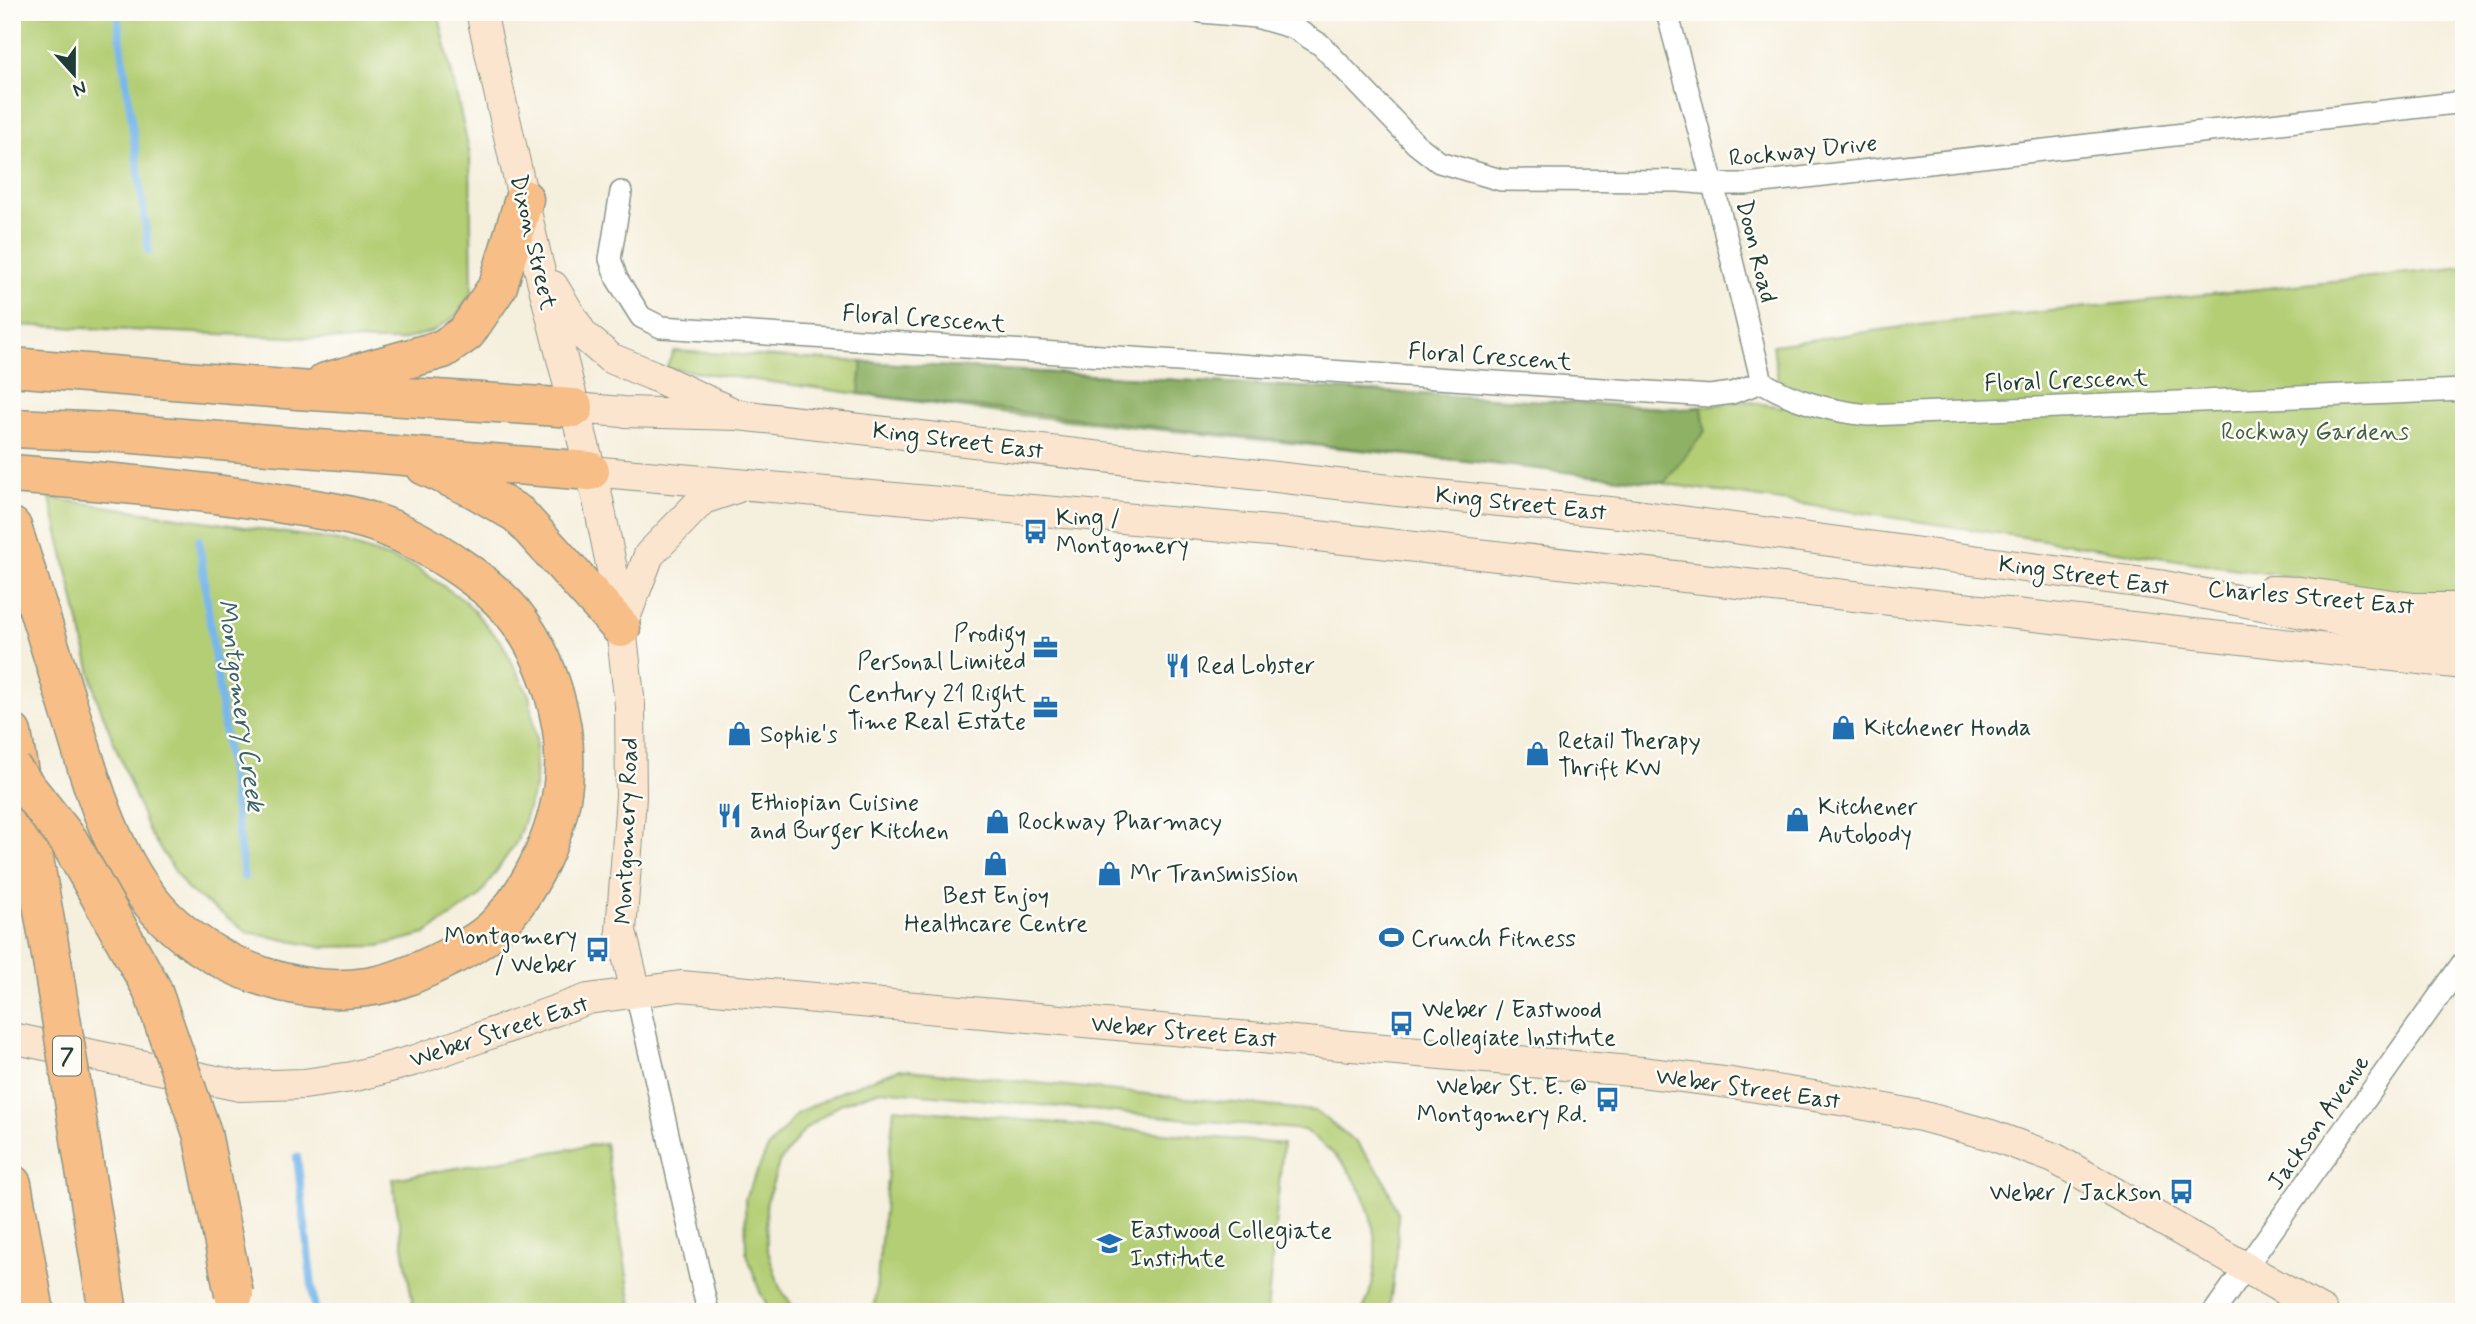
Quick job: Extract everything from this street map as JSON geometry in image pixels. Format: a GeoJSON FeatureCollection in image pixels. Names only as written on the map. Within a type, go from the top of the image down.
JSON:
{"type":"FeatureCollection","features":[{"type":"Feature","properties":{"kind":"highway"},"geometry":{"type":"LineString","coordinates":[[297,390],[443,349],[466,333],[498,285],[524,199]]}},
{"type":"Feature","properties":{"kind":"highway"},"geometry":{"type":"LineString","coordinates":[[12,367],[297,390],[574,408]]}},
{"type":"Feature","properties":{"kind":"highway"},"geometry":{"type":"LineString","coordinates":[[12,428],[109,432],[590,471]]}},
{"type":"Feature","properties":{"kind":"highway"},"geometry":{"type":"LineString","coordinates":[[401,456],[475,489],[518,514],[621,628]]}},
{"type":"Feature","properties":{"kind":"highway"},"geometry":{"type":"LineString","coordinates":[[12,474],[141,484],[325,510],[383,525],[436,553],[487,588],[519,620],[541,660],[558,706],[564,769],[558,810],[542,857],[522,894],[498,925],[462,951],[420,971],[368,987],[322,988],[268,979],[223,960],[173,925],[139,886],[114,839],[93,783],[17,540]]}},
{"type":"Feature","properties":{"kind":"highway","name":"7"},"geometry":{"type":"LineString","coordinates":[[12,733],[108,1312]]}},
{"type":"Feature","properties":{"kind":"highway"},"geometry":{"type":"LineString","coordinates":[[12,769],[69,841],[152,989],[202,1133],[234,1303]]}},
{"type":"Feature","properties":{"kind":"highway"},"geometry":{"type":"LineString","coordinates":[[12,1184],[35,1312]]}},
{"type":"Feature","properties":{"kind":"main road","name":"Dixon Street"},"geometry":{"type":"LineString","coordinates":[[481,12],[537,260],[590,471]]}},
{"type":"Feature","properties":{"kind":"main road"},"geometry":{"type":"LineString","coordinates":[[537,260],[583,335],[610,358],[652,374],[739,415]]}},
{"type":"Feature","properties":{"kind":"main road","name":"King Street East"},"geometry":{"type":"LineString","coordinates":[[574,408],[739,415],[1398,491],[1629,514],[2159,585],[2344,621],[2464,639]]}},
{"type":"Feature","properties":{"kind":"main road","name":"King Street East"},"geometry":{"type":"LineString","coordinates":[[590,471],[1281,532],[2464,664]]}},
{"type":"Feature","properties":{"kind":"main road","name":"Montgomery Road"},"geometry":{"type":"LineString","coordinates":[[590,471],[617,594],[630,705],[631,797],[621,931],[636,992]]}},
{"type":"Feature","properties":{"kind":"main road"},"geometry":{"type":"LineString","coordinates":[[621,628],[649,555],[668,533],[703,499],[746,485]]}},
{"type":"Feature","properties":{"kind":"main road","name":"Charles Street East"},"geometry":{"type":"LineString","coordinates":[[2159,585],[2300,592],[2414,607],[2464,608]]}},
{"type":"Feature","properties":{"kind":"main road","name":"Weber Street East"},"geometry":{"type":"LineString","coordinates":[[12,1038],[240,1086],[304,1084],[352,1077],[416,1060],[587,999],[681,986],[1641,1072],[1846,1101],[1991,1135],[2054,1158],[2247,1266],[2323,1312]]}},
{"type":"Feature","properties":{"kind":"street","name":"Rockway Drive"},"geometry":{"type":"LineString","coordinates":[[1202,12],[1256,17],[1294,28],[1321,45],[1416,144],[1439,162],[1502,180],[1746,184],[2464,102]]}},
{"type":"Feature","properties":{"kind":"street","name":"Doon Road"},"geometry":{"type":"LineString","coordinates":[[1667,12],[1762,382]]}},
{"type":"Feature","properties":{"kind":"street","name":"Floral Crescent"},"geometry":{"type":"LineString","coordinates":[[621,192],[610,259],[617,279],[641,317],[661,327],[1710,396],[1732,393],[1762,382],[1785,396],[1832,411],[1868,415],[2464,390]]}},
{"type":"Feature","properties":{"kind":"street","name":"Jackson Avenue"},"geometry":{"type":"LineString","coordinates":[[2214,1312],[2464,961]]}},
{"type":"Feature","properties":{"kind":"street","name":"Montgomery Road"},"geometry":{"type":"LineString","coordinates":[[636,992],[708,1312]]}},
{"type":"Feature","properties":{"kind":"green space"},"geometry":{"type":"Polygon","coordinates":[[[12,12],[438,12],[470,155],[472,292],[457,315],[434,331],[399,341],[15,325],[12,313],[12,12]]]}},
{"type":"Feature","properties":{"kind":"green space","name":"Rockway Gardens"},"geometry":{"type":"Polygon","coordinates":[[[2464,267],[2464,592],[2406,594],[1620,477],[1008,414],[666,368],[674,351],[1681,409],[1743,401],[1782,407],[1773,345],[1910,326],[2464,267]]]}},
{"type":"Feature","properties":{"kind":"green space"},"geometry":{"type":"Polygon","coordinates":[[[862,362],[1681,409],[1702,407],[1705,431],[1664,483],[859,394],[862,362]]]}},
{"type":"Feature","properties":{"kind":"green space"},"geometry":{"type":"Polygon","coordinates":[[[50,498],[339,541],[414,566],[466,602],[502,643],[529,695],[536,737],[535,787],[517,841],[478,898],[425,934],[379,946],[320,947],[247,932],[187,889],[149,832],[97,699],[50,498]]]}},
{"type":"Feature","properties":{"kind":"green space"},"geometry":{"type":"Polygon","coordinates":[[[899,1069],[1315,1111],[1356,1142],[1383,1177],[1398,1213],[1397,1254],[1390,1304],[1386,1312],[1362,1312],[1369,1295],[1375,1260],[1375,1242],[1367,1206],[1346,1168],[1304,1130],[881,1090],[840,1104],[805,1129],[779,1163],[766,1205],[767,1248],[780,1288],[797,1312],[771,1312],[760,1292],[746,1251],[745,1198],[768,1148],[798,1113],[842,1091],[899,1069]]]}},
{"type":"Feature","properties":{"kind":"green space"},"geometry":{"type":"Polygon","coordinates":[[[894,1108],[1283,1144],[1267,1312],[874,1312],[894,1108]]]}},
{"type":"Feature","properties":{"kind":"green space"},"geometry":{"type":"Polygon","coordinates":[[[605,1143],[633,1312],[414,1312],[392,1179],[605,1143]]]}},
{"type":"Feature","properties":{"kind":"waterway","name":"Montgomery Creek"},"geometry":{"type":"LineString","coordinates":[[117,12],[149,251]]}},
{"type":"Feature","properties":{"kind":"waterway","name":"Montgomery Creek"},"geometry":{"type":"LineString","coordinates":[[199,540],[244,877]]}},
{"type":"Feature","properties":{"kind":"waterway","name":"Montgomery Creek"},"geometry":{"type":"LineString","coordinates":[[297,1157],[315,1312]]}},
{"type":"Feature","properties":{"kind":"place","name":"King / Montgomery"},"geometry":{"type":"Point","coordinates":[1036,531]}},
{"type":"Feature","properties":{"kind":"place","name":"Prodigy Personal Limited"},"geometry":{"type":"Point","coordinates":[1046,647]}},
{"type":"Feature","properties":{"kind":"place","name":"Red Lobster"},"geometry":{"type":"Point","coordinates":[1177,665]}},
{"type":"Feature","properties":{"kind":"place","name":"Century 21 Right Time Real Estate"},"geometry":{"type":"Point","coordinates":[1046,707]}},
{"type":"Feature","properties":{"kind":"place","name":"Kitchener Honda"},"geometry":{"type":"Point","coordinates":[1844,727]}},
{"type":"Feature","properties":{"kind":"place","name":"Sophie's"},"geometry":{"type":"Point","coordinates":[740,734]}},
{"type":"Feature","properties":{"kind":"place","name":"Retail Therapy Thrift KW"},"geometry":{"type":"Point","coordinates":[1538,754]}},
{"type":"Feature","properties":{"kind":"place","name":"Ethiopian Cuisine and Burger Kitchen"},"geometry":{"type":"Point","coordinates":[730,816]}},
{"type":"Feature","properties":{"kind":"place","name":"Kitchener Autobody"},"geometry":{"type":"Point","coordinates":[1798,820]}},
{"type":"Feature","properties":{"kind":"place","name":"Rockway Pharmacy"},"geometry":{"type":"Point","coordinates":[998,821]}},
{"type":"Feature","properties":{"kind":"place","name":"Best Enjoy Healthcare Centre"},"geometry":{"type":"Point","coordinates":[996,864]}},
{"type":"Feature","properties":{"kind":"place","name":"Mr Transmission"},"geometry":{"type":"Point","coordinates":[1110,873]}},
{"type":"Feature","properties":{"kind":"place","name":"Crunch Fitness"},"geometry":{"type":"Point","coordinates":[1391,938]}},
{"type":"Feature","properties":{"kind":"place","name":"Montgomery / Weber"},"geometry":{"type":"Point","coordinates":[597,950]}},
{"type":"Feature","properties":{"kind":"place","name":"Weber / Eastwood Collegiate Institute"},"geometry":{"type":"Point","coordinates":[1402,1023]}},
{"type":"Feature","properties":{"kind":"place","name":"Weber St. E. @ Montgomery Rd."},"geometry":{"type":"Point","coordinates":[1607,1100]}},
{"type":"Feature","properties":{"kind":"place","name":"Weber / Jackson"},"geometry":{"type":"Point","coordinates":[2182,1192]}},
{"type":"Feature","properties":{"kind":"place","name":"Eastwood Collegiate Institute"},"geometry":{"type":"Point","coordinates":[1110,1244]}}]}
